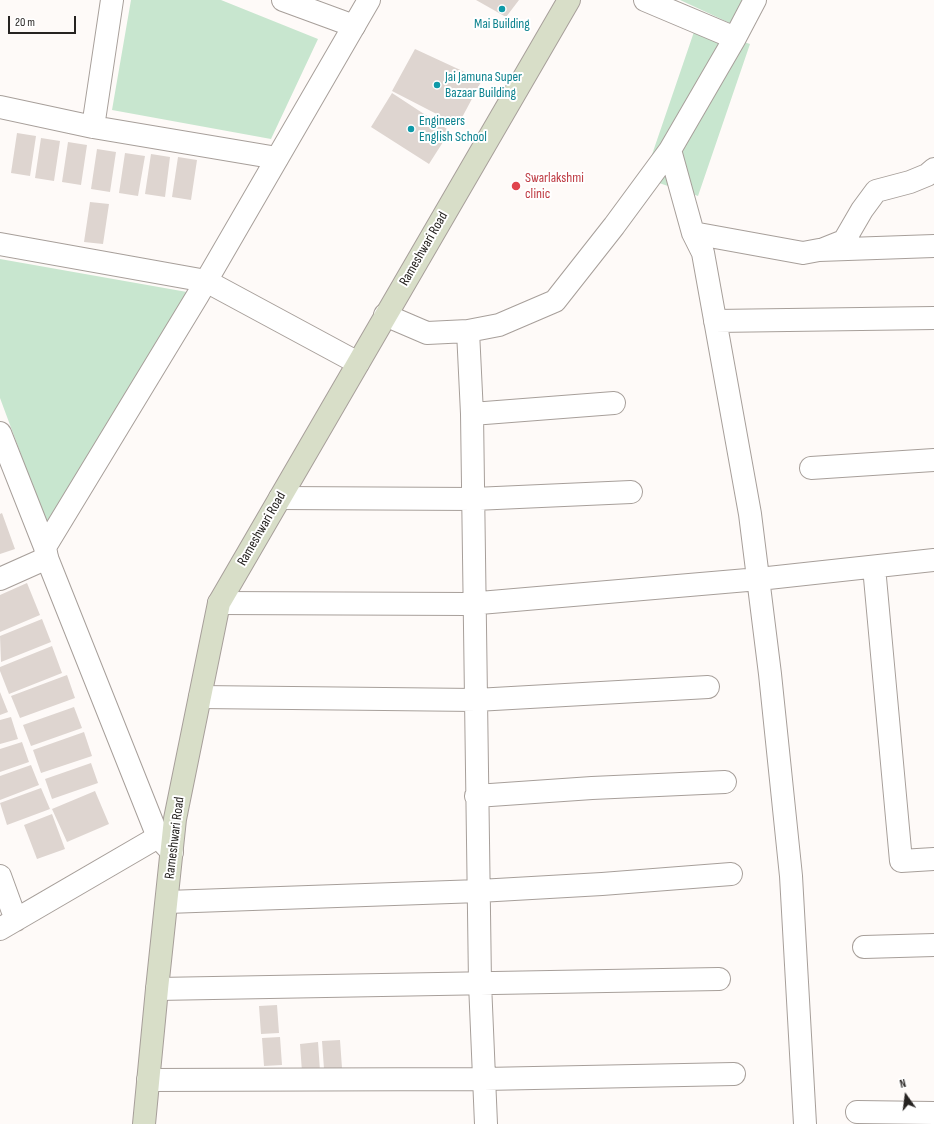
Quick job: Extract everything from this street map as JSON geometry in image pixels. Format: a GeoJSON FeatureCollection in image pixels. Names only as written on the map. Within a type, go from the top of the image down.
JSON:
{"type":"FeatureCollection","features":[{"type":"Feature","properties":{"kind":"main road","name":"Rameshwari Road"},"geometry":{"type":"LineString","coordinates":[[144,1124],[167,902],[165,845],[176,819],[219,603],[569,0]]}},
{"type":"Feature","properties":{"kind":"street"},"geometry":{"type":"LineString","coordinates":[[94,127],[112,0]]}},
{"type":"Feature","properties":{"kind":"street"},"geometry":{"type":"LineString","coordinates":[[283,0],[354,26]]}},
{"type":"Feature","properties":{"kind":"street"},"geometry":{"type":"LineString","coordinates":[[0,578],[46,553],[369,0]]}},
{"type":"Feature","properties":{"kind":"street"},"geometry":{"type":"LineString","coordinates":[[645,0],[734,38]]}},
{"type":"Feature","properties":{"kind":"street"},"geometry":{"type":"LineString","coordinates":[[386,315],[427,333],[468,331],[499,326],[555,301],[614,226],[670,150],[755,0]]}},
{"type":"Feature","properties":{"kind":"street"},"geometry":{"type":"LineString","coordinates":[[0,107],[94,127],[277,158]]}},
{"type":"Feature","properties":{"kind":"street"},"geometry":{"type":"LineString","coordinates":[[670,150],[693,233],[703,253],[750,514],[770,674],[791,876],[805,1124]]}},
{"type":"Feature","properties":{"kind":"street"},"geometry":{"type":"LineString","coordinates":[[819,250],[844,241],[862,210],[876,191],[910,182],[927,175],[934,170]]}},
{"type":"Feature","properties":{"kind":"street"},"geometry":{"type":"LineString","coordinates":[[693,233],[803,252],[819,250],[934,246]]}},
{"type":"Feature","properties":{"kind":"street"},"geometry":{"type":"LineString","coordinates":[[0,244],[206,281],[358,363]]}},
{"type":"Feature","properties":{"kind":"street"},"geometry":{"type":"LineString","coordinates":[[715,321],[934,320]]}},
{"type":"Feature","properties":{"kind":"street"},"geometry":{"type":"LineString","coordinates":[[468,331],[474,499],[476,796],[480,984],[486,1124]]}},
{"type":"Feature","properties":{"kind":"street"},"geometry":{"type":"LineString","coordinates":[[472,414],[614,403]]}},
{"type":"Feature","properties":{"kind":"street"},"geometry":{"type":"LineString","coordinates":[[0,433],[46,553],[165,845],[8,924],[0,876]]}},
{"type":"Feature","properties":{"kind":"street"},"geometry":{"type":"LineString","coordinates":[[811,468],[934,460]]}},
{"type":"Feature","properties":{"kind":"street"},"geometry":{"type":"LineString","coordinates":[[280,498],[474,499],[631,492]]}},
{"type":"Feature","properties":{"kind":"street"},"geometry":{"type":"LineString","coordinates":[[219,603],[475,603],[759,579],[934,560]]}},
{"type":"Feature","properties":{"kind":"street"},"geometry":{"type":"LineString","coordinates":[[874,567],[901,861],[934,859]]}},
{"type":"Feature","properties":{"kind":"street"},"geometry":{"type":"LineString","coordinates":[[200,697],[476,700],[708,687]]}},
{"type":"Feature","properties":{"kind":"street"},"geometry":{"type":"LineString","coordinates":[[476,796],[592,788],[725,782]]}},
{"type":"Feature","properties":{"kind":"street"},"geometry":{"type":"LineString","coordinates":[[167,902],[479,892],[610,884],[731,874]]}},
{"type":"Feature","properties":{"kind":"street"},"geometry":{"type":"LineString","coordinates":[[864,947],[934,945]]}},
{"type":"Feature","properties":{"kind":"street"},"geometry":{"type":"LineString","coordinates":[[157,989],[719,979]]}},
{"type":"Feature","properties":{"kind":"street"},"geometry":{"type":"LineString","coordinates":[[148,1080],[484,1079],[734,1074]]}},
{"type":"Feature","properties":{"kind":"street"},"geometry":{"type":"LineString","coordinates":[[857,1112],[934,1113]]}},
{"type":"Feature","properties":{"kind":"green space"},"geometry":{"type":"Polygon","coordinates":[[[131,0],[221,0],[318,39],[271,139],[112,110],[131,0]]]}},
{"type":"Feature","properties":{"kind":"green space"},"geometry":{"type":"Polygon","coordinates":[[[680,0],[747,0],[734,25],[680,0]]]}},
{"type":"Feature","properties":{"kind":"green space"},"geometry":{"type":"Polygon","coordinates":[[[696,26],[750,44],[698,196],[644,178],[696,26]]]}},
{"type":"Feature","properties":{"kind":"green space"},"geometry":{"type":"Polygon","coordinates":[[[0,259],[187,292],[49,530],[0,398],[0,259]]]}},
{"type":"Feature","properties":{"kind":"building","name":"Mai Building"},"geometry":{"type":"Polygon","coordinates":[[[476,0],[519,0],[506,17],[476,0]]]}},
{"type":"Feature","properties":{"kind":"building","name":"Jai Jamuna Super Bazaar Building"},"geometry":{"type":"Polygon","coordinates":[[[415,49],[482,80],[458,125],[392,91],[415,49]]]}},
{"type":"Feature","properties":{"kind":"building","name":"Engineers English School"},"geometry":{"type":"Polygon","coordinates":[[[392,93],[450,131],[429,164],[371,127],[392,93]]]}},
{"type":"Feature","properties":{"kind":"building"},"geometry":{"type":"Polygon","coordinates":[[[17,133],[36,136],[30,176],[11,173],[17,133]]]}},
{"type":"Feature","properties":{"kind":"building"},"geometry":{"type":"Polygon","coordinates":[[[41,138],[60,141],[54,181],[35,178],[41,138]]]}},
{"type":"Feature","properties":{"kind":"building"},"geometry":{"type":"Polygon","coordinates":[[[68,142],[87,145],[81,185],[62,182],[68,142]]]}},
{"type":"Feature","properties":{"kind":"building"},"geometry":{"type":"Polygon","coordinates":[[[97,149],[116,152],[110,192],[91,189],[97,149]]]}},
{"type":"Feature","properties":{"kind":"building"},"geometry":{"type":"Polygon","coordinates":[[[125,153],[145,156],[138,196],[119,193],[125,153]]]}},
{"type":"Feature","properties":{"kind":"building"},"geometry":{"type":"Polygon","coordinates":[[[151,154],[170,157],[165,197],[145,194],[151,154]]]}},
{"type":"Feature","properties":{"kind":"building"},"geometry":{"type":"Polygon","coordinates":[[[178,157],[197,160],[191,200],[172,197],[178,157]]]}},
{"type":"Feature","properties":{"kind":"building"},"geometry":{"type":"Polygon","coordinates":[[[90,202],[109,204],[103,244],[84,242],[90,202]]]}},
{"type":"Feature","properties":{"kind":"building"},"geometry":{"type":"Polygon","coordinates":[[[2,513],[15,549],[0,554],[0,514],[2,513]]]}},
{"type":"Feature","properties":{"kind":"building"},"geometry":{"type":"Polygon","coordinates":[[[27,583],[40,615],[0,632],[0,595],[27,583]]]}},
{"type":"Feature","properties":{"kind":"building"},"geometry":{"type":"Polygon","coordinates":[[[42,619],[51,642],[1,662],[0,636],[42,619]]]}},
{"type":"Feature","properties":{"kind":"building"},"geometry":{"type":"Polygon","coordinates":[[[52,646],[62,673],[9,694],[0,671],[0,667],[52,646]]]}},
{"type":"Feature","properties":{"kind":"building"},"geometry":{"type":"Polygon","coordinates":[[[67,675],[75,698],[20,718],[11,696],[67,675]]]}},
{"type":"Feature","properties":{"kind":"building"},"geometry":{"type":"Polygon","coordinates":[[[0,692],[8,712],[0,715],[0,692]]]}},
{"type":"Feature","properties":{"kind":"building"},"geometry":{"type":"Polygon","coordinates":[[[74,707],[82,728],[31,746],[23,725],[74,707]]]}},
{"type":"Feature","properties":{"kind":"building"},"geometry":{"type":"Polygon","coordinates":[[[11,717],[18,739],[0,744],[0,720],[11,717]]]}},
{"type":"Feature","properties":{"kind":"building"},"geometry":{"type":"Polygon","coordinates":[[[84,732],[92,756],[41,773],[33,750],[84,732]]]}},
{"type":"Feature","properties":{"kind":"building"},"geometry":{"type":"Polygon","coordinates":[[[22,742],[29,762],[0,772],[0,749],[22,742]]]}},
{"type":"Feature","properties":{"kind":"building"},"geometry":{"type":"Polygon","coordinates":[[[91,763],[98,783],[52,799],[45,779],[91,763]]]}},
{"type":"Feature","properties":{"kind":"building"},"geometry":{"type":"Polygon","coordinates":[[[31,765],[39,785],[0,800],[0,776],[31,765]]]}},
{"type":"Feature","properties":{"kind":"building"},"geometry":{"type":"Polygon","coordinates":[[[41,788],[50,809],[7,825],[0,803],[41,788]]]}},
{"type":"Feature","properties":{"kind":"building"},"geometry":{"type":"Polygon","coordinates":[[[95,791],[109,824],[67,842],[52,809],[95,791]]]}},
{"type":"Feature","properties":{"kind":"building"},"geometry":{"type":"Polygon","coordinates":[[[52,814],[65,849],[37,859],[24,825],[52,814]]]}},
{"type":"Feature","properties":{"kind":"building"},"geometry":{"type":"Polygon","coordinates":[[[277,1005],[279,1033],[261,1034],[259,1006],[277,1005]]]}},
{"type":"Feature","properties":{"kind":"building"},"geometry":{"type":"Polygon","coordinates":[[[280,1037],[282,1065],[264,1066],[262,1038],[280,1037]]]}},
{"type":"Feature","properties":{"kind":"building"},"geometry":{"type":"Polygon","coordinates":[[[340,1040],[342,1068],[324,1069],[322,1041],[340,1040]]]}},
{"type":"Feature","properties":{"kind":"building"},"geometry":{"type":"Polygon","coordinates":[[[318,1042],[320,1071],[302,1072],[300,1044],[318,1042]]]}},
{"type":"Feature","properties":{"kind":"place","name":"Mai Building"},"geometry":{"type":"Point","coordinates":[502,9]}},
{"type":"Feature","properties":{"kind":"place","name":"Jai Jamuna Super Bazaar Building"},"geometry":{"type":"Point","coordinates":[437,85]}},
{"type":"Feature","properties":{"kind":"place","name":"Engineers English School"},"geometry":{"type":"Point","coordinates":[411,129]}},
{"type":"Feature","properties":{"kind":"place","name":"Swarlakshmi clinic"},"geometry":{"type":"Point","coordinates":[516,186]}}]}
